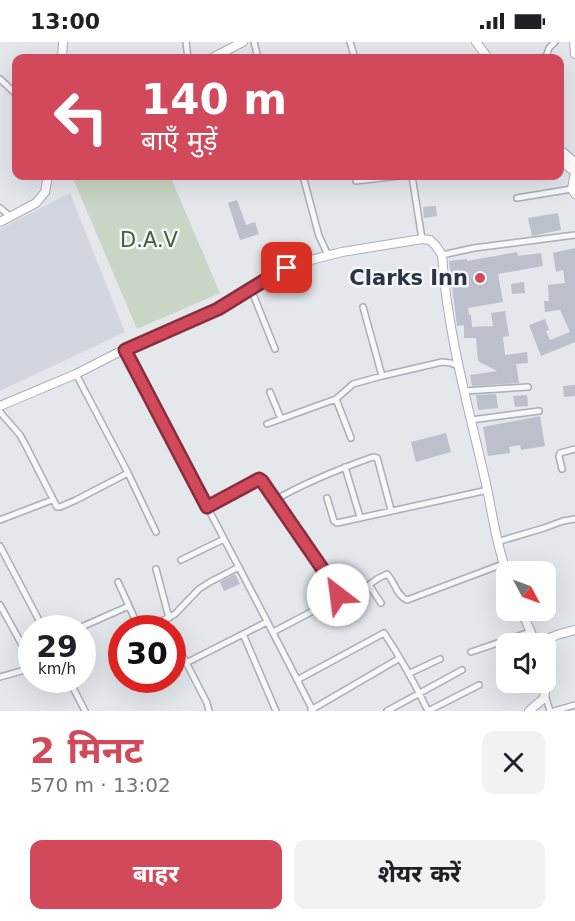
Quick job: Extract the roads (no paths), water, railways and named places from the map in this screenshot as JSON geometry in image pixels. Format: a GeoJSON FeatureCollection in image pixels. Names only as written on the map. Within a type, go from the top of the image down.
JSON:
{"type":"FeatureCollection","features":[{"type":"Feature","properties":{"kind":"street"},"geometry":{"type":"LineString","coordinates":[[220,54],[243,42]]}},
{"type":"Feature","properties":{"kind":"street"},"geometry":{"type":"LineString","coordinates":[[573,42],[575,54]]}},
{"type":"Feature","properties":{"kind":"street"},"geometry":{"type":"LineString","coordinates":[[0,79],[12,90]]}},
{"type":"Feature","properties":{"kind":"street"},"geometry":{"type":"LineString","coordinates":[[518,198],[574,192],[575,171]]}},
{"type":"Feature","properties":{"kind":"street"},"geometry":{"type":"LineString","coordinates":[[0,222],[36,203],[45,192],[47,180]]}},
{"type":"Feature","properties":{"kind":"street"},"geometry":{"type":"LineString","coordinates":[[304,180],[319,236],[328,255]]}},
{"type":"Feature","properties":{"kind":"street"},"geometry":{"type":"LineString","coordinates":[[356,181],[365,180]]}},
{"type":"Feature","properties":{"kind":"street"},"geometry":{"type":"LineString","coordinates":[[413,180],[422,239]]}},
{"type":"Feature","properties":{"kind":"street"},"geometry":{"type":"LineString","coordinates":[[0,208],[11,217]]}},
{"type":"Feature","properties":{"kind":"street"},"geometry":{"type":"LineString","coordinates":[[442,255],[474,248],[575,235]]}},
{"type":"Feature","properties":{"kind":"street"},"geometry":{"type":"LineString","coordinates":[[0,406],[218,309],[275,274],[291,267],[328,255],[422,239],[430,240],[442,255],[449,320],[458,366],[488,490],[502,561]]}},
{"type":"Feature","properties":{"kind":"street"},"geometry":{"type":"LineString","coordinates":[[251,289],[275,350]]}},
{"type":"Feature","properties":{"kind":"street"},"geometry":{"type":"LineString","coordinates":[[363,307],[382,376]]}},
{"type":"Feature","properties":{"kind":"street"},"geometry":{"type":"LineString","coordinates":[[125,350],[312,711],[400,658]]}},
{"type":"Feature","properties":{"kind":"street"},"geometry":{"type":"LineString","coordinates":[[267,424],[336,399],[354,384],[442,362],[458,366]]}},
{"type":"Feature","properties":{"kind":"street"},"geometry":{"type":"LineString","coordinates":[[76,374],[156,532]]}},
{"type":"Feature","properties":{"kind":"street"},"geometry":{"type":"LineString","coordinates":[[464,391],[528,387]]}},
{"type":"Feature","properties":{"kind":"street"},"geometry":{"type":"LineString","coordinates":[[270,393],[281,419]]}},
{"type":"Feature","properties":{"kind":"street"},"geometry":{"type":"LineString","coordinates":[[336,399],[351,438]]}},
{"type":"Feature","properties":{"kind":"street"},"geometry":{"type":"LineString","coordinates":[[471,420],[539,411]]}},
{"type":"Feature","properties":{"kind":"street"},"geometry":{"type":"LineString","coordinates":[[0,412],[26,444],[57,507],[128,473]]}},
{"type":"Feature","properties":{"kind":"street"},"geometry":{"type":"LineString","coordinates":[[562,469],[560,453],[575,449]]}},
{"type":"Feature","properties":{"kind":"street"},"geometry":{"type":"LineString","coordinates":[[275,500],[323,475],[373,457],[378,460],[391,510]]}},
{"type":"Feature","properties":{"kind":"street"},"geometry":{"type":"LineString","coordinates":[[345,467],[360,517]]}},
{"type":"Feature","properties":{"kind":"street"},"geometry":{"type":"LineString","coordinates":[[207,507],[259,479],[337,590],[338,595],[334,600],[273,632]]}},
{"type":"Feature","properties":{"kind":"street"},"geometry":{"type":"LineString","coordinates":[[327,498],[337,524],[488,490]]}},
{"type":"Feature","properties":{"kind":"street"},"geometry":{"type":"LineString","coordinates":[[0,520],[52,500]]}},
{"type":"Feature","properties":{"kind":"street"},"geometry":{"type":"LineString","coordinates":[[497,542],[575,519]]}},
{"type":"Feature","properties":{"kind":"street"},"geometry":{"type":"LineString","coordinates":[[181,560],[224,539]]}},
{"type":"Feature","properties":{"kind":"street"},"geometry":{"type":"LineString","coordinates":[[0,546],[36,615]]}},
{"type":"Feature","properties":{"kind":"street"},"geometry":{"type":"LineString","coordinates":[[175,615],[199,589],[239,567]]}},
{"type":"Feature","properties":{"kind":"street"},"geometry":{"type":"LineString","coordinates":[[381,603],[369,585],[387,574],[402,598],[407,600],[496,567]]}},
{"type":"Feature","properties":{"kind":"street"},"geometry":{"type":"LineString","coordinates":[[156,569],[166,615]]}},
{"type":"Feature","properties":{"kind":"street"},"geometry":{"type":"LineString","coordinates":[[118,582],[133,615]]}},
{"type":"Feature","properties":{"kind":"street"},"geometry":{"type":"LineString","coordinates":[[0,605],[18,638]]}},
{"type":"Feature","properties":{"kind":"street"},"geometry":{"type":"LineString","coordinates":[[96,621],[129,606]]}},
{"type":"Feature","properties":{"kind":"street"},"geometry":{"type":"LineString","coordinates":[[471,652],[530,632],[526,621]]}},
{"type":"Feature","properties":{"kind":"street"},"geometry":{"type":"LineString","coordinates":[[209,711],[186,663],[267,622]]}},
{"type":"Feature","properties":{"kind":"street"},"geometry":{"type":"LineString","coordinates":[[556,635],[575,630]]}},
{"type":"Feature","properties":{"kind":"street"},"geometry":{"type":"LineString","coordinates":[[243,633],[276,711]]}},
{"type":"Feature","properties":{"kind":"street"},"geometry":{"type":"LineString","coordinates":[[297,680],[384,633],[410,673],[428,711],[479,685]]}},
{"type":"Feature","properties":{"kind":"street"},"geometry":{"type":"LineString","coordinates":[[410,673],[440,659]]}},
{"type":"Feature","properties":{"kind":"street"},"geometry":{"type":"LineString","coordinates":[[387,711],[462,670]]}},
{"type":"Feature","properties":{"kind":"street"},"geometry":{"type":"LineString","coordinates":[[0,677],[18,672]]}},
{"type":"Feature","properties":{"kind":"street"},"geometry":{"type":"LineString","coordinates":[[76,693],[85,711]]}},
{"type":"Feature","properties":{"kind":"street"},"geometry":{"type":"LineString","coordinates":[[529,711],[542,701],[545,695]]}},
{"type":"Feature","properties":{"kind":"street"},"geometry":{"type":"LineString","coordinates":[[545,695],[552,711],[575,705]]}},
{"type":"Feature","properties":{"kind":"place","name":"Clarks Inn"},"geometry":{"type":"Point","coordinates":[480,278]}},
{"type":"Feature","properties":{"kind":"park label","name":"D.A.V"},"geometry":{"type":"Point","coordinates":[149,240]}}]}
